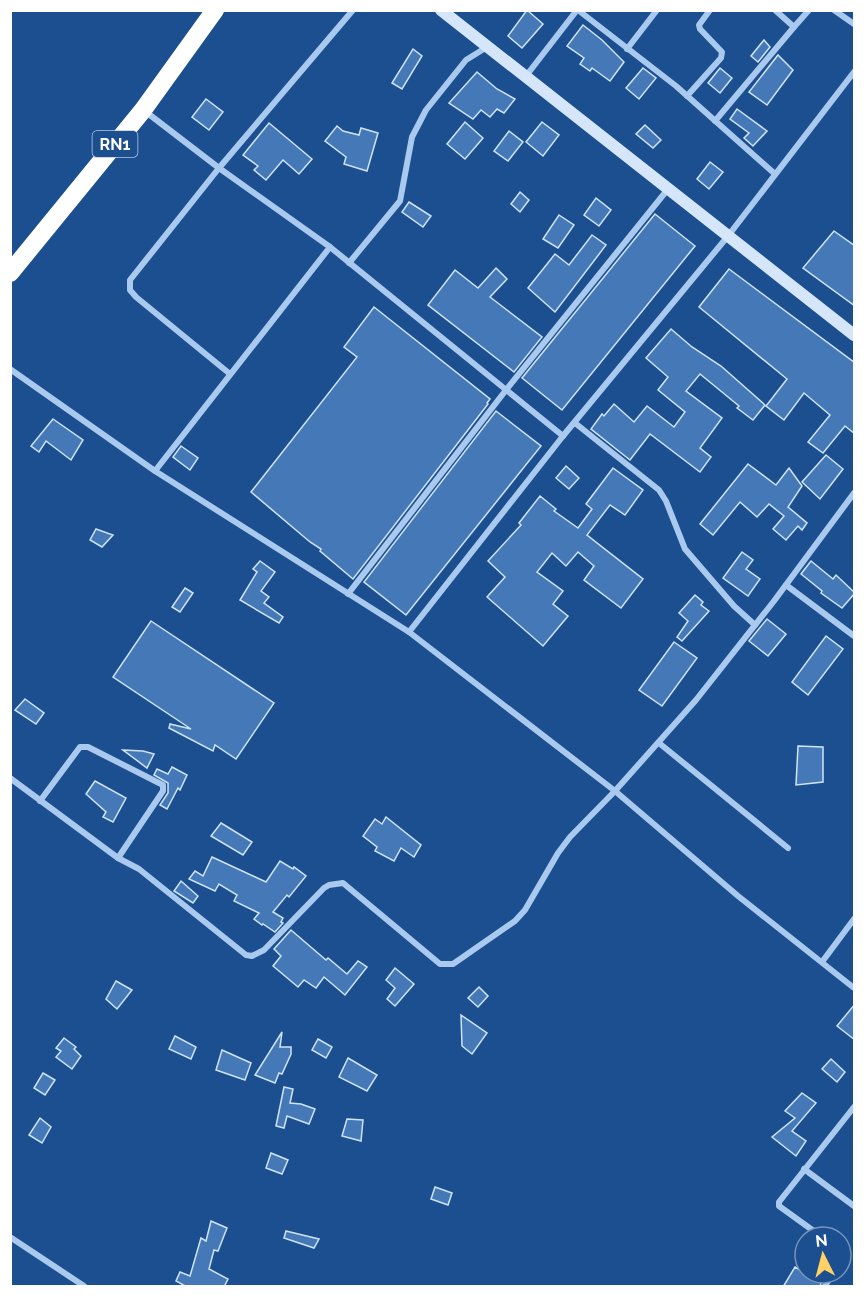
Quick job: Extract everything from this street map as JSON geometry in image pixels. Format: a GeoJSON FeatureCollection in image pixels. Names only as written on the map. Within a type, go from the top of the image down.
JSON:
{"type":"FeatureCollection","features":[{"type":"Feature","properties":{"kind":"highway","name":"RN1"},"geometry":{"type":"LineString","coordinates":[[10,273],[143,110],[215,10]]}},
{"type":"Feature","properties":{"kind":"street"},"geometry":{"type":"LineString","coordinates":[[230,374],[136,297],[130,290],[130,280],[219,168],[353,10]]}},
{"type":"Feature","properties":{"kind":"street"},"geometry":{"type":"LineString","coordinates":[[441,10],[855,335]]}},
{"type":"Feature","properties":{"kind":"street"},"geometry":{"type":"LineString","coordinates":[[525,77],[577,10],[687,96],[775,174]]}},
{"type":"Feature","properties":{"kind":"street"},"geometry":{"type":"LineString","coordinates":[[627,49],[657,10]]}},
{"type":"Feature","properties":{"kind":"street"},"geometry":{"type":"LineString","coordinates":[[687,96],[721,58],[722,52],[700,29],[702,21],[710,10]]}},
{"type":"Feature","properties":{"kind":"street"},"geometry":{"type":"LineString","coordinates":[[775,10],[794,27]]}},
{"type":"Feature","properties":{"kind":"street"},"geometry":{"type":"LineString","coordinates":[[715,122],[809,10]]}},
{"type":"Feature","properties":{"kind":"street"},"geometry":{"type":"LineString","coordinates":[[834,10],[855,24]]}},
{"type":"Feature","properties":{"kind":"street"},"geometry":{"type":"LineString","coordinates":[[349,263],[400,201],[412,137],[426,110],[466,60],[487,47]]}},
{"type":"Feature","properties":{"kind":"street"},"geometry":{"type":"LineString","coordinates":[[409,632],[563,436],[728,236],[855,72]]}},
{"type":"Feature","properties":{"kind":"street"},"geometry":{"type":"LineString","coordinates":[[143,110],[219,168],[330,247],[563,436]]}},
{"type":"Feature","properties":{"kind":"street"},"geometry":{"type":"LineString","coordinates":[[348,594],[506,390],[668,189]]}},
{"type":"Feature","properties":{"kind":"street"},"geometry":{"type":"LineString","coordinates":[[154,471],[330,247]]}},
{"type":"Feature","properties":{"kind":"street"},"geometry":{"type":"LineString","coordinates":[[10,369],[154,471],[409,632],[615,791],[738,896],[855,988]]}},
{"type":"Feature","properties":{"kind":"street"},"geometry":{"type":"LineString","coordinates":[[575,423],[659,489],[685,549],[734,606],[755,625]]}},
{"type":"Feature","properties":{"kind":"street"},"geometry":{"type":"LineString","coordinates":[[10,778],[118,858],[140,869],[246,955],[252,956],[264,950],[324,888],[342,883],[440,964],[453,964],[515,921],[525,910],[558,853],[570,837],[615,791],[696,700],[855,493]]}},
{"type":"Feature","properties":{"kind":"street"},"geometry":{"type":"LineString","coordinates":[[786,585],[855,636]]}},
{"type":"Feature","properties":{"kind":"street"},"geometry":{"type":"LineString","coordinates":[[659,743],[788,848]]}},
{"type":"Feature","properties":{"kind":"street"},"geometry":{"type":"LineString","coordinates":[[40,801],[80,747],[88,747],[164,785],[163,790],[118,858]]}},
{"type":"Feature","properties":{"kind":"street"},"geometry":{"type":"LineString","coordinates":[[822,962],[855,919]]}},
{"type":"Feature","properties":{"kind":"street"},"geometry":{"type":"LineString","coordinates":[[806,1225],[778,1204],[855,1107]]}},
{"type":"Feature","properties":{"kind":"street"},"geometry":{"type":"LineString","coordinates":[[804,1169],[855,1206]]}},
{"type":"Feature","properties":{"kind":"street"},"geometry":{"type":"LineString","coordinates":[[10,1237],[84,1287]]}},
{"type":"Feature","properties":{"kind":"building"},"geometry":{"type":"Polygon","coordinates":[[[527,10],[543,24],[522,48],[508,36],[527,10]]]}},
{"type":"Feature","properties":{"kind":"building"},"geometry":{"type":"Polygon","coordinates":[[[583,25],[624,62],[610,81],[592,68],[590,71],[580,64],[584,58],[567,46],[583,25]]]}},
{"type":"Feature","properties":{"kind":"building"},"geometry":{"type":"Polygon","coordinates":[[[764,40],[770,47],[758,62],[751,56],[764,40]]]}},
{"type":"Feature","properties":{"kind":"building"},"geometry":{"type":"Polygon","coordinates":[[[413,49],[422,56],[402,89],[392,83],[413,49]]]}},
{"type":"Feature","properties":{"kind":"building"},"geometry":{"type":"Polygon","coordinates":[[[778,55],[793,70],[767,105],[749,92],[778,55]]]}},
{"type":"Feature","properties":{"kind":"building"},"geometry":{"type":"Polygon","coordinates":[[[643,68],[656,78],[639,99],[626,88],[643,68]]]}},
{"type":"Feature","properties":{"kind":"building"},"geometry":{"type":"Polygon","coordinates":[[[720,68],[732,78],[720,93],[708,83],[720,68]]]}},
{"type":"Feature","properties":{"kind":"building"},"geometry":{"type":"Polygon","coordinates":[[[477,72],[497,89],[515,99],[504,113],[497,109],[490,117],[481,110],[473,119],[449,103],[477,72]]]}},
{"type":"Feature","properties":{"kind":"building"},"geometry":{"type":"Polygon","coordinates":[[[206,99],[223,112],[209,130],[192,117],[206,99]]]}},
{"type":"Feature","properties":{"kind":"building"},"geometry":{"type":"Polygon","coordinates":[[[737,109],[767,131],[753,146],[744,138],[749,133],[730,119],[737,109]]]}},
{"type":"Feature","properties":{"kind":"building"},"geometry":{"type":"Polygon","coordinates":[[[465,122],[483,138],[465,159],[447,144],[465,122]]]}},
{"type":"Feature","properties":{"kind":"building"},"geometry":{"type":"Polygon","coordinates":[[[542,122],[559,135],[543,156],[526,142],[542,122]]]}},
{"type":"Feature","properties":{"kind":"building"},"geometry":{"type":"Polygon","coordinates":[[[269,123],[312,159],[299,174],[283,160],[266,180],[254,170],[258,166],[243,155],[269,123]]]}},
{"type":"Feature","properties":{"kind":"building"},"geometry":{"type":"Polygon","coordinates":[[[645,125],[661,140],[653,148],[636,134],[645,125]]]}},
{"type":"Feature","properties":{"kind":"building"},"geometry":{"type":"Polygon","coordinates":[[[337,126],[343,131],[359,135],[361,128],[378,133],[367,171],[344,164],[346,157],[325,141],[337,126]]]}},
{"type":"Feature","properties":{"kind":"building"},"geometry":{"type":"Polygon","coordinates":[[[509,131],[523,142],[508,161],[494,151],[509,131]]]}},
{"type":"Feature","properties":{"kind":"building"},"geometry":{"type":"Polygon","coordinates":[[[710,162],[723,172],[709,189],[697,179],[710,162]]]}},
{"type":"Feature","properties":{"kind":"building"},"geometry":{"type":"Polygon","coordinates":[[[520,192],[529,200],[520,212],[511,204],[520,192]]]}},
{"type":"Feature","properties":{"kind":"building"},"geometry":{"type":"Polygon","coordinates":[[[596,198],[611,210],[599,226],[584,215],[596,198]]]}},
{"type":"Feature","properties":{"kind":"building"},"geometry":{"type":"Polygon","coordinates":[[[409,202],[431,216],[423,227],[402,212],[409,202]]]}},
{"type":"Feature","properties":{"kind":"building"},"geometry":{"type":"Polygon","coordinates":[[[655,214],[695,246],[562,410],[522,378],[655,214]]]}},
{"type":"Feature","properties":{"kind":"building"},"geometry":{"type":"Polygon","coordinates":[[[559,215],[574,225],[558,248],[543,239],[559,215]]]}},
{"type":"Feature","properties":{"kind":"building"},"geometry":{"type":"Polygon","coordinates":[[[834,231],[855,246],[855,306],[803,268],[834,231]]]}},
{"type":"Feature","properties":{"kind":"building"},"geometry":{"type":"Polygon","coordinates":[[[592,235],[606,245],[555,312],[528,288],[555,254],[569,265],[592,235]]]}},
{"type":"Feature","properties":{"kind":"building"},"geometry":{"type":"Polygon","coordinates":[[[496,268],[507,279],[490,297],[542,337],[514,372],[428,305],[455,270],[478,288],[496,268]]]}},
{"type":"Feature","properties":{"kind":"building"},"geometry":{"type":"Polygon","coordinates":[[[729,269],[855,363],[855,434],[845,426],[823,453],[808,442],[830,415],[804,393],[784,420],[766,406],[787,379],[699,307],[729,269]]]}},
{"type":"Feature","properties":{"kind":"building"},"geometry":{"type":"Polygon","coordinates":[[[374,307],[490,399],[353,579],[320,551],[321,549],[251,492],[357,357],[344,347],[374,307]]]}},
{"type":"Feature","properties":{"kind":"building"},"geometry":{"type":"Polygon","coordinates":[[[671,329],[692,347],[721,366],[765,405],[753,420],[700,374],[686,391],[722,418],[700,448],[711,457],[700,472],[650,434],[630,460],[591,429],[602,414],[604,416],[614,404],[634,422],[647,406],[674,427],[685,412],[658,390],[668,377],[646,358],[671,329]]]}},
{"type":"Feature","properties":{"kind":"building"},"geometry":{"type":"Polygon","coordinates":[[[496,411],[541,446],[406,615],[364,582],[496,411]]]}},
{"type":"Feature","properties":{"kind":"building"},"geometry":{"type":"Polygon","coordinates":[[[53,419],[83,440],[71,460],[46,441],[39,452],[31,446],[53,419]]]}},
{"type":"Feature","properties":{"kind":"building"},"geometry":{"type":"Polygon","coordinates":[[[181,446],[198,458],[190,470],[173,457],[181,446]]]}},
{"type":"Feature","properties":{"kind":"building"},"geometry":{"type":"Polygon","coordinates":[[[826,455],[843,469],[820,499],[802,482],[826,455]]]}},
{"type":"Feature","properties":{"kind":"building"},"geometry":{"type":"Polygon","coordinates":[[[748,464],[776,485],[789,468],[802,486],[788,507],[807,523],[802,530],[798,526],[786,540],[773,529],[784,516],[769,504],[757,517],[740,502],[713,535],[700,524],[748,464]]]}},
{"type":"Feature","properties":{"kind":"building"},"geometry":{"type":"Polygon","coordinates":[[[566,466],[579,478],[569,489],[556,478],[566,466]]]}},
{"type":"Feature","properties":{"kind":"building"},"geometry":{"type":"Polygon","coordinates":[[[613,468],[643,490],[625,515],[610,505],[587,535],[643,579],[621,608],[584,580],[594,566],[578,552],[566,566],[552,553],[537,572],[563,591],[553,604],[568,616],[543,646],[487,597],[505,577],[488,561],[521,525],[519,523],[540,496],[556,509],[554,511],[578,528],[592,509],[586,504],[613,468]]]}},
{"type":"Feature","properties":{"kind":"building"},"geometry":{"type":"Polygon","coordinates":[[[96,529],[113,535],[102,547],[90,540],[96,529]]]}},
{"type":"Feature","properties":{"kind":"building"},"geometry":{"type":"Polygon","coordinates":[[[742,552],[753,560],[746,569],[760,579],[748,596],[723,578],[742,552]]]}},
{"type":"Feature","properties":{"kind":"building"},"geometry":{"type":"Polygon","coordinates":[[[260,561],[275,572],[261,591],[269,597],[264,603],[283,617],[279,623],[240,600],[257,572],[253,569],[260,561]]]}},
{"type":"Feature","properties":{"kind":"building"},"geometry":{"type":"Polygon","coordinates":[[[811,561],[833,579],[836,575],[855,593],[842,608],[821,593],[822,591],[801,574],[811,561]]]}},
{"type":"Feature","properties":{"kind":"building"},"geometry":{"type":"Polygon","coordinates":[[[185,588],[193,593],[180,612],[172,607],[185,588]]]}},
{"type":"Feature","properties":{"kind":"building"},"geometry":{"type":"Polygon","coordinates":[[[695,595],[703,602],[701,605],[709,611],[682,641],[677,637],[688,621],[679,613],[695,595]]]}},
{"type":"Feature","properties":{"kind":"building"},"geometry":{"type":"Polygon","coordinates":[[[767,619],[786,634],[768,656],[749,641],[767,619]]]}},
{"type":"Feature","properties":{"kind":"building"},"geometry":{"type":"Polygon","coordinates":[[[151,621],[274,703],[236,759],[215,745],[213,751],[169,728],[170,724],[191,729],[113,677],[151,621]]]}},
{"type":"Feature","properties":{"kind":"building"},"geometry":{"type":"Polygon","coordinates":[[[826,636],[843,649],[808,695],[792,682],[826,636]]]}},
{"type":"Feature","properties":{"kind":"building"},"geometry":{"type":"Polygon","coordinates":[[[674,642],[697,658],[662,706],[639,690],[674,642]]]}},
{"type":"Feature","properties":{"kind":"building"},"geometry":{"type":"Polygon","coordinates":[[[25,699],[44,713],[36,724],[15,710],[25,699]]]}},
{"type":"Feature","properties":{"kind":"building"},"geometry":{"type":"Polygon","coordinates":[[[798,746],[823,747],[823,782],[796,785],[798,746]]]}},
{"type":"Feature","properties":{"kind":"building"},"geometry":{"type":"Polygon","coordinates":[[[123,750],[143,751],[154,754],[147,768],[123,750]]]}},
{"type":"Feature","properties":{"kind":"building"},"geometry":{"type":"Polygon","coordinates":[[[172,767],[187,775],[167,809],[160,805],[168,793],[168,783],[154,775],[157,769],[168,774],[172,767]]]}},
{"type":"Feature","properties":{"kind":"building"},"geometry":{"type":"Polygon","coordinates":[[[95,781],[126,798],[113,822],[103,817],[106,812],[86,794],[95,781]]]}},
{"type":"Feature","properties":{"kind":"building"},"geometry":{"type":"Polygon","coordinates":[[[386,817],[421,845],[414,857],[401,848],[394,861],[375,851],[377,847],[363,836],[375,819],[382,824],[386,817]]]}},
{"type":"Feature","properties":{"kind":"building"},"geometry":{"type":"Polygon","coordinates":[[[221,823],[252,842],[243,855],[211,836],[221,823]]]}},
{"type":"Feature","properties":{"kind":"building"},"geometry":{"type":"Polygon","coordinates":[[[212,857],[266,882],[280,861],[306,876],[273,912],[283,918],[281,922],[283,923],[275,932],[254,919],[259,913],[234,901],[237,895],[219,884],[215,891],[189,879],[195,871],[203,876],[212,857]]]}},
{"type":"Feature","properties":{"kind":"building"},"geometry":{"type":"Polygon","coordinates":[[[181,881],[198,896],[193,903],[174,891],[181,881]]]}},
{"type":"Feature","properties":{"kind":"building"},"geometry":{"type":"Polygon","coordinates":[[[291,930],[326,960],[328,958],[347,974],[358,961],[367,967],[345,995],[324,977],[316,988],[304,980],[298,987],[273,966],[281,956],[274,949],[291,930]]]}},
{"type":"Feature","properties":{"kind":"building"},"geometry":{"type":"Polygon","coordinates":[[[395,968],[414,984],[395,1006],[387,999],[395,988],[386,980],[395,968]]]}},
{"type":"Feature","properties":{"kind":"building"},"geometry":{"type":"Polygon","coordinates":[[[116,981],[132,990],[117,1009],[106,999],[116,981]]]}},
{"type":"Feature","properties":{"kind":"building"},"geometry":{"type":"Polygon","coordinates":[[[479,987],[488,996],[478,1007],[468,998],[479,987]]]}},
{"type":"Feature","properties":{"kind":"building"},"geometry":{"type":"Polygon","coordinates":[[[855,1004],[855,1040],[837,1026],[855,1004]]]}},
{"type":"Feature","properties":{"kind":"building"},"geometry":{"type":"Polygon","coordinates":[[[461,1015],[487,1033],[472,1054],[462,1046],[461,1015]]]}},
{"type":"Feature","properties":{"kind":"building"},"geometry":{"type":"Polygon","coordinates":[[[282,1032],[280,1047],[291,1047],[291,1054],[275,1083],[255,1075],[282,1032]]]}},
{"type":"Feature","properties":{"kind":"building"},"geometry":{"type":"Polygon","coordinates":[[[175,1036],[196,1047],[191,1059],[169,1049],[175,1036]]]}},
{"type":"Feature","properties":{"kind":"building"},"geometry":{"type":"Polygon","coordinates":[[[64,1038],[76,1047],[74,1049],[81,1056],[72,1069],[56,1057],[61,1051],[56,1048],[64,1038]]]}},
{"type":"Feature","properties":{"kind":"building"},"geometry":{"type":"Polygon","coordinates":[[[318,1039],[332,1047],[326,1058],[312,1050],[318,1039]]]}},
{"type":"Feature","properties":{"kind":"building"},"geometry":{"type":"Polygon","coordinates":[[[222,1050],[251,1063],[245,1080],[216,1070],[222,1050]]]}},
{"type":"Feature","properties":{"kind":"building"},"geometry":{"type":"Polygon","coordinates":[[[348,1058],[377,1075],[367,1091],[339,1077],[348,1058]]]}},
{"type":"Feature","properties":{"kind":"building"},"geometry":{"type":"Polygon","coordinates":[[[831,1059],[845,1072],[837,1082],[822,1069],[831,1059]]]}},
{"type":"Feature","properties":{"kind":"building"},"geometry":{"type":"Polygon","coordinates":[[[43,1073],[55,1080],[45,1095],[34,1088],[43,1073]]]}},
{"type":"Feature","properties":{"kind":"building"},"geometry":{"type":"Polygon","coordinates":[[[284,1087],[293,1089],[290,1103],[315,1109],[309,1124],[287,1116],[284,1128],[276,1126],[284,1087]]]}},
{"type":"Feature","properties":{"kind":"building"},"geometry":{"type":"Polygon","coordinates":[[[802,1093],[816,1103],[792,1131],[806,1141],[796,1156],[772,1137],[795,1118],[785,1111],[802,1093]]]}},
{"type":"Feature","properties":{"kind":"building"},"geometry":{"type":"Polygon","coordinates":[[[40,1118],[51,1127],[42,1143],[29,1135],[40,1118]]]}},
{"type":"Feature","properties":{"kind":"building"},"geometry":{"type":"Polygon","coordinates":[[[347,1119],[363,1120],[361,1141],[342,1136],[347,1119]]]}},
{"type":"Feature","properties":{"kind":"building"},"geometry":{"type":"Polygon","coordinates":[[[271,1153],[288,1160],[282,1174],[266,1168],[271,1153]]]}},
{"type":"Feature","properties":{"kind":"building"},"geometry":{"type":"Polygon","coordinates":[[[435,1187],[452,1193],[448,1205],[431,1199],[435,1187]]]}},
{"type":"Feature","properties":{"kind":"building"},"geometry":{"type":"Polygon","coordinates":[[[211,1221],[227,1228],[218,1251],[214,1250],[209,1269],[228,1279],[224,1287],[187,1287],[176,1281],[180,1272],[190,1276],[201,1238],[206,1241],[211,1221]]]}},
{"type":"Feature","properties":{"kind":"building"},"geometry":{"type":"Polygon","coordinates":[[[286,1231],[319,1239],[314,1248],[284,1238],[286,1231]]]}},
{"type":"Feature","properties":{"kind":"building"},"geometry":{"type":"Polygon","coordinates":[[[793,1270],[793,1285],[820,1285],[820,1287],[783,1287],[793,1270]]]}}]}
